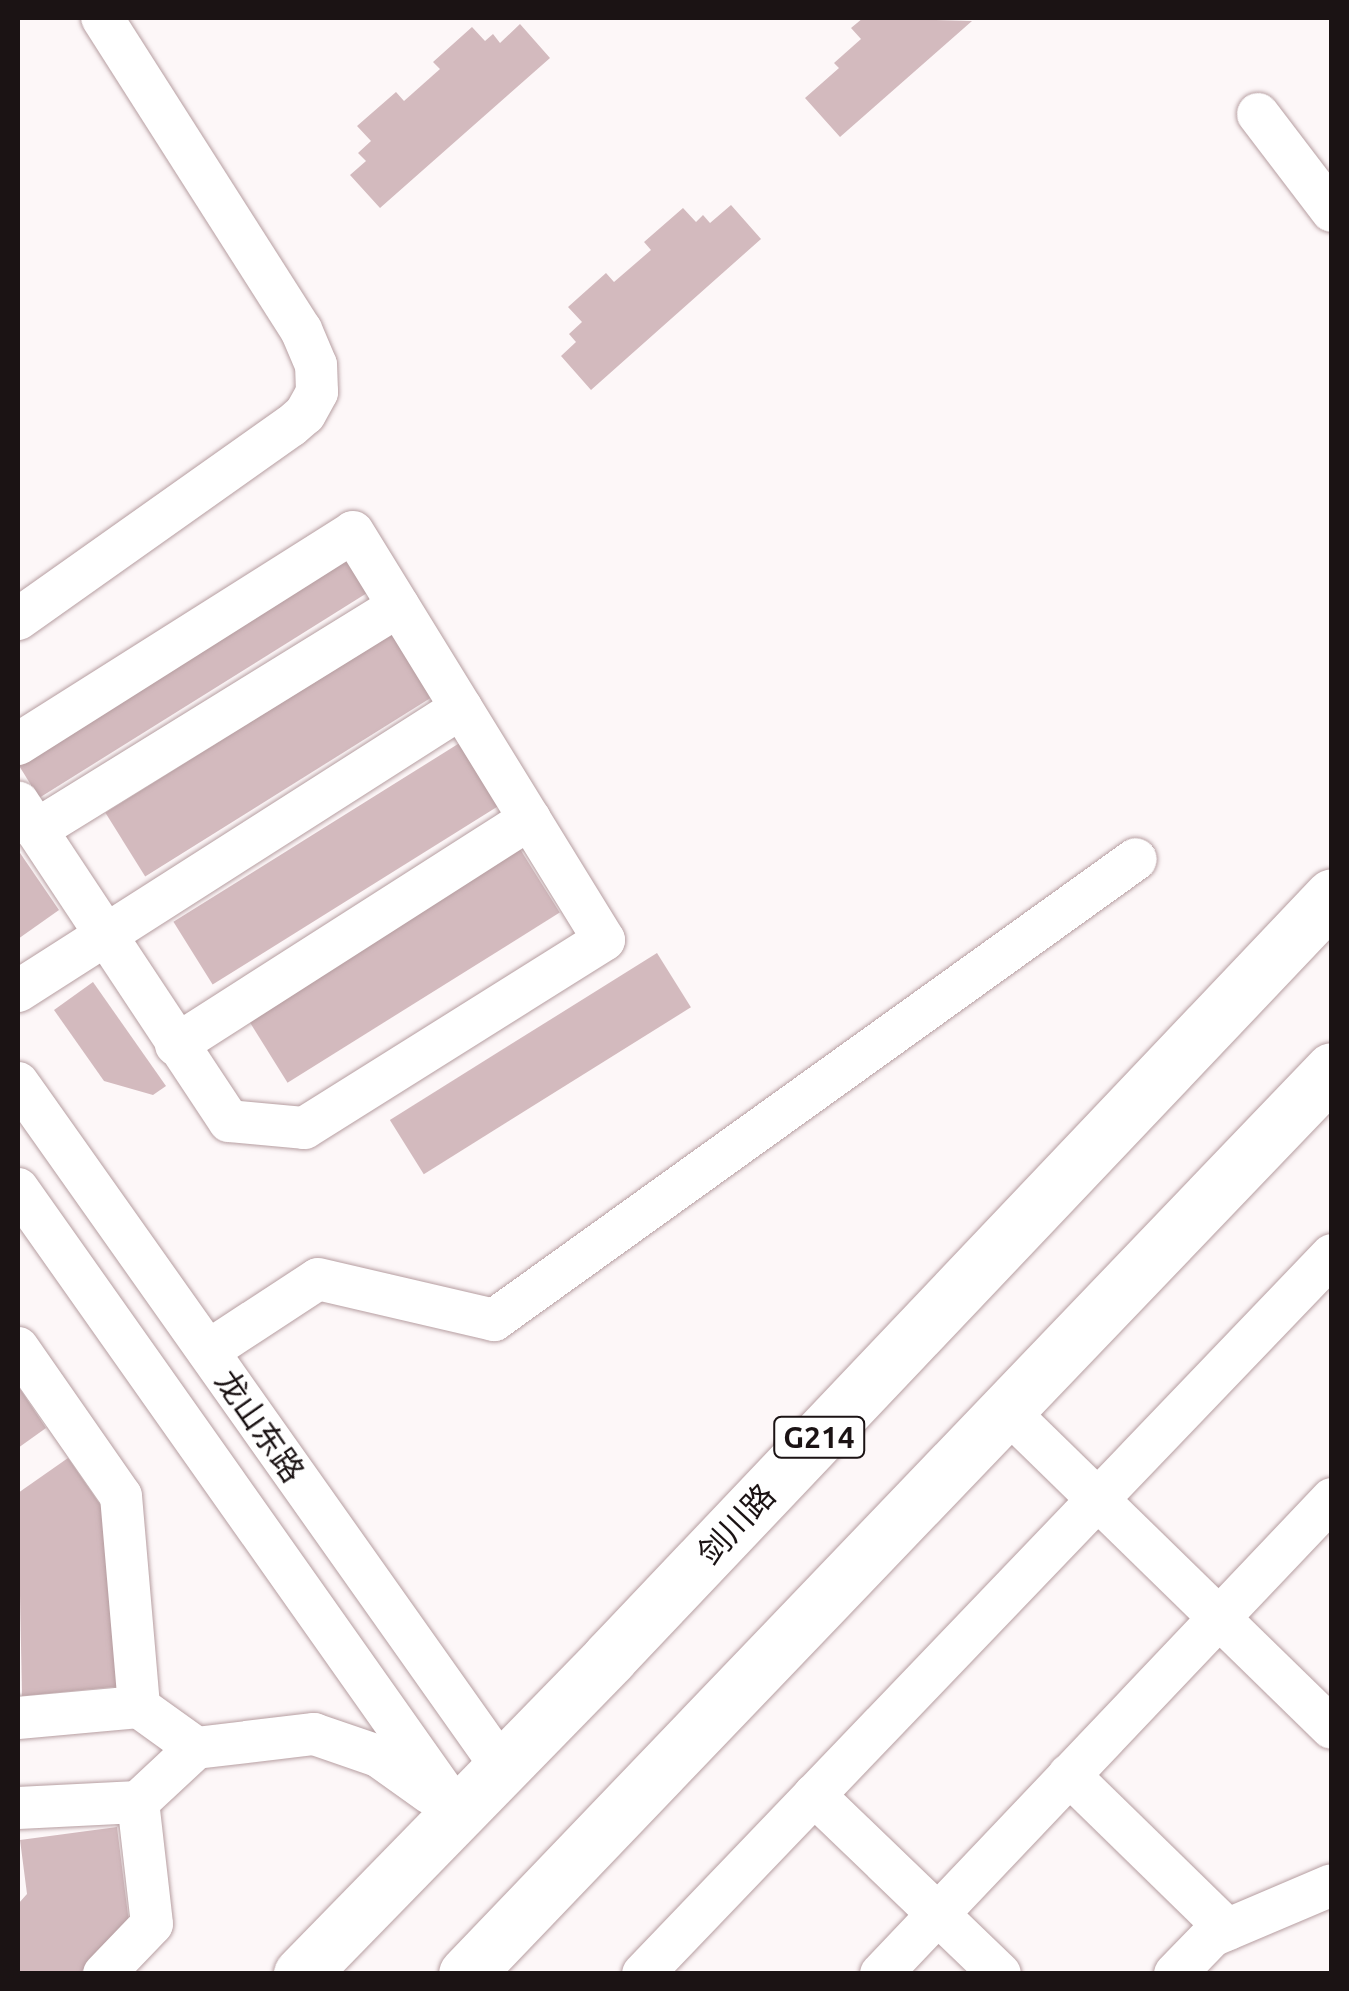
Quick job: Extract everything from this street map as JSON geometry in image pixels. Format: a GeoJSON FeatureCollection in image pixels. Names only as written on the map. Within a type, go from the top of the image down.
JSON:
{"type":"FeatureCollection","features":[{"type":"Feature","properties":{"kind":"highway","name":"剑川路"},"geometry":{"type":"LineString","coordinates":[[302,1974],[503,1769],[1332,896]]}},
{"type":"Feature","properties":{"kind":"highway"},"geometry":{"type":"LineString","coordinates":[[466,1974],[1332,1070]]}},
{"type":"Feature","properties":{"kind":"street"},"geometry":{"type":"LineString","coordinates":[[18,618],[291,426],[305,414],[317,392],[316,364],[301,330],[102,18]]}},
{"type":"Feature","properties":{"kind":"street"},"geometry":{"type":"LineString","coordinates":[[1258,114],[1332,211]]}},
{"type":"Feature","properties":{"kind":"street"},"geometry":{"type":"LineString","coordinates":[[18,744],[352,532],[398,606],[461,708],[530,819],[604,940],[304,1128],[228,1121],[27,816],[398,606]]}},
{"type":"Feature","properties":{"kind":"street"},"geometry":{"type":"LineString","coordinates":[[18,991],[461,708]]}},
{"type":"Feature","properties":{"kind":"street"},"geometry":{"type":"LineString","coordinates":[[176,1045],[530,819]]}},
{"type":"Feature","properties":{"kind":"street"},"geometry":{"type":"LineString","coordinates":[[208,1351],[318,1279],[494,1320],[1136,859]]}},
{"type":"Feature","properties":{"kind":"street","name":"龙山东路"},"geometry":{"type":"LineString","coordinates":[[18,1083],[503,1769]]}},
{"type":"Feature","properties":{"kind":"street","name":"龙山东路"},"geometry":{"type":"LineString","coordinates":[[23,1210],[459,1814]]}},
{"type":"Feature","properties":{"kind":"street"},"geometry":{"type":"LineString","coordinates":[[642,1974],[1332,1255]]}},
{"type":"Feature","properties":{"kind":"street"},"geometry":{"type":"LineString","coordinates":[[18,1348],[121,1496],[139,1707]]}},
{"type":"Feature","properties":{"kind":"street"},"geometry":{"type":"LineString","coordinates":[[1006,1410],[1332,1728]]}},
{"type":"Feature","properties":{"kind":"street"},"geometry":{"type":"LineString","coordinates":[[881,1974],[1332,1498]]}},
{"type":"Feature","properties":{"kind":"street"},"geometry":{"type":"LineString","coordinates":[[356,1668],[406,1632]]}},
{"type":"Feature","properties":{"kind":"street"},"geometry":{"type":"LineString","coordinates":[[18,1718],[139,1707],[196,1748]]}},
{"type":"Feature","properties":{"kind":"street"},"geometry":{"type":"LineString","coordinates":[[18,1808],[138,1802],[196,1748],[314,1734],[378,1756],[459,1814]]}},
{"type":"Feature","properties":{"kind":"street"},"geometry":{"type":"LineString","coordinates":[[1070,1775],[1227,1929]]}},
{"type":"Feature","properties":{"kind":"street"},"geometry":{"type":"LineString","coordinates":[[814,1795],[1000,1974]]}},
{"type":"Feature","properties":{"kind":"street"},"geometry":{"type":"LineString","coordinates":[[104,1974],[152,1924],[138,1802]]}},
{"type":"Feature","properties":{"kind":"street"},"geometry":{"type":"LineString","coordinates":[[1174,1974],[1212,1936],[1332,1884]]}},
{"type":"Feature","properties":{"kind":"building"},"geometry":{"type":"Polygon","coordinates":[[[863,18],[972,21],[840,137],[805,98],[839,68],[834,63],[861,39],[851,28],[863,18]]]}},
{"type":"Feature","properties":{"kind":"building"},"geometry":{"type":"Polygon","coordinates":[[[520,24],[550,58],[380,208],[350,175],[366,161],[358,153],[371,141],[357,126],[396,92],[404,101],[440,69],[433,62],[472,27],[485,41],[493,34],[500,43],[520,24]]]}},
{"type":"Feature","properties":{"kind":"building"},"geometry":{"type":"Polygon","coordinates":[[[731,205],[761,239],[591,390],[561,356],[576,342],[569,334],[582,322],[568,307],[606,273],[614,282],[651,250],[644,242],[683,208],[696,222],[703,215],[710,223],[731,205]]]}},
{"type":"Feature","properties":{"kind":"building"},"geometry":{"type":"Polygon","coordinates":[[[341,551],[367,593],[39,798],[18,764],[341,551]]]}},
{"type":"Feature","properties":{"kind":"building"},"geometry":{"type":"Polygon","coordinates":[[[398,630],[438,694],[145,876],[105,813],[398,630]]]}},
{"type":"Feature","properties":{"kind":"building"},"geometry":{"type":"Polygon","coordinates":[[[466,739],[505,802],[213,985],[173,922],[466,739]]]}},
{"type":"Feature","properties":{"kind":"building"},"geometry":{"type":"Polygon","coordinates":[[[520,849],[560,913],[288,1083],[248,1019],[520,849]]]}},
{"type":"Feature","properties":{"kind":"building"},"geometry":{"type":"Polygon","coordinates":[[[18,850],[59,910],[18,939],[18,850]]]}},
{"type":"Feature","properties":{"kind":"building"},"geometry":{"type":"Polygon","coordinates":[[[657,953],[691,1007],[424,1174],[390,1120],[657,953]]]}},
{"type":"Feature","properties":{"kind":"building"},"geometry":{"type":"Polygon","coordinates":[[[93,982],[166,1086],[153,1095],[104,1081],[54,1010],[93,982]]]}},
{"type":"Feature","properties":{"kind":"building"},"geometry":{"type":"Polygon","coordinates":[[[18,1386],[46,1428],[18,1448],[18,1386]]]}},
{"type":"Feature","properties":{"kind":"building"},"geometry":{"type":"Polygon","coordinates":[[[68,1458],[106,1513],[123,1686],[22,1696],[18,1493],[68,1458]]]}},
{"type":"Feature","properties":{"kind":"building"},"geometry":{"type":"Polygon","coordinates":[[[117,1827],[129,1923],[79,1974],[18,1974],[18,1904],[27,1894],[20,1840],[117,1827]]]}}]}
